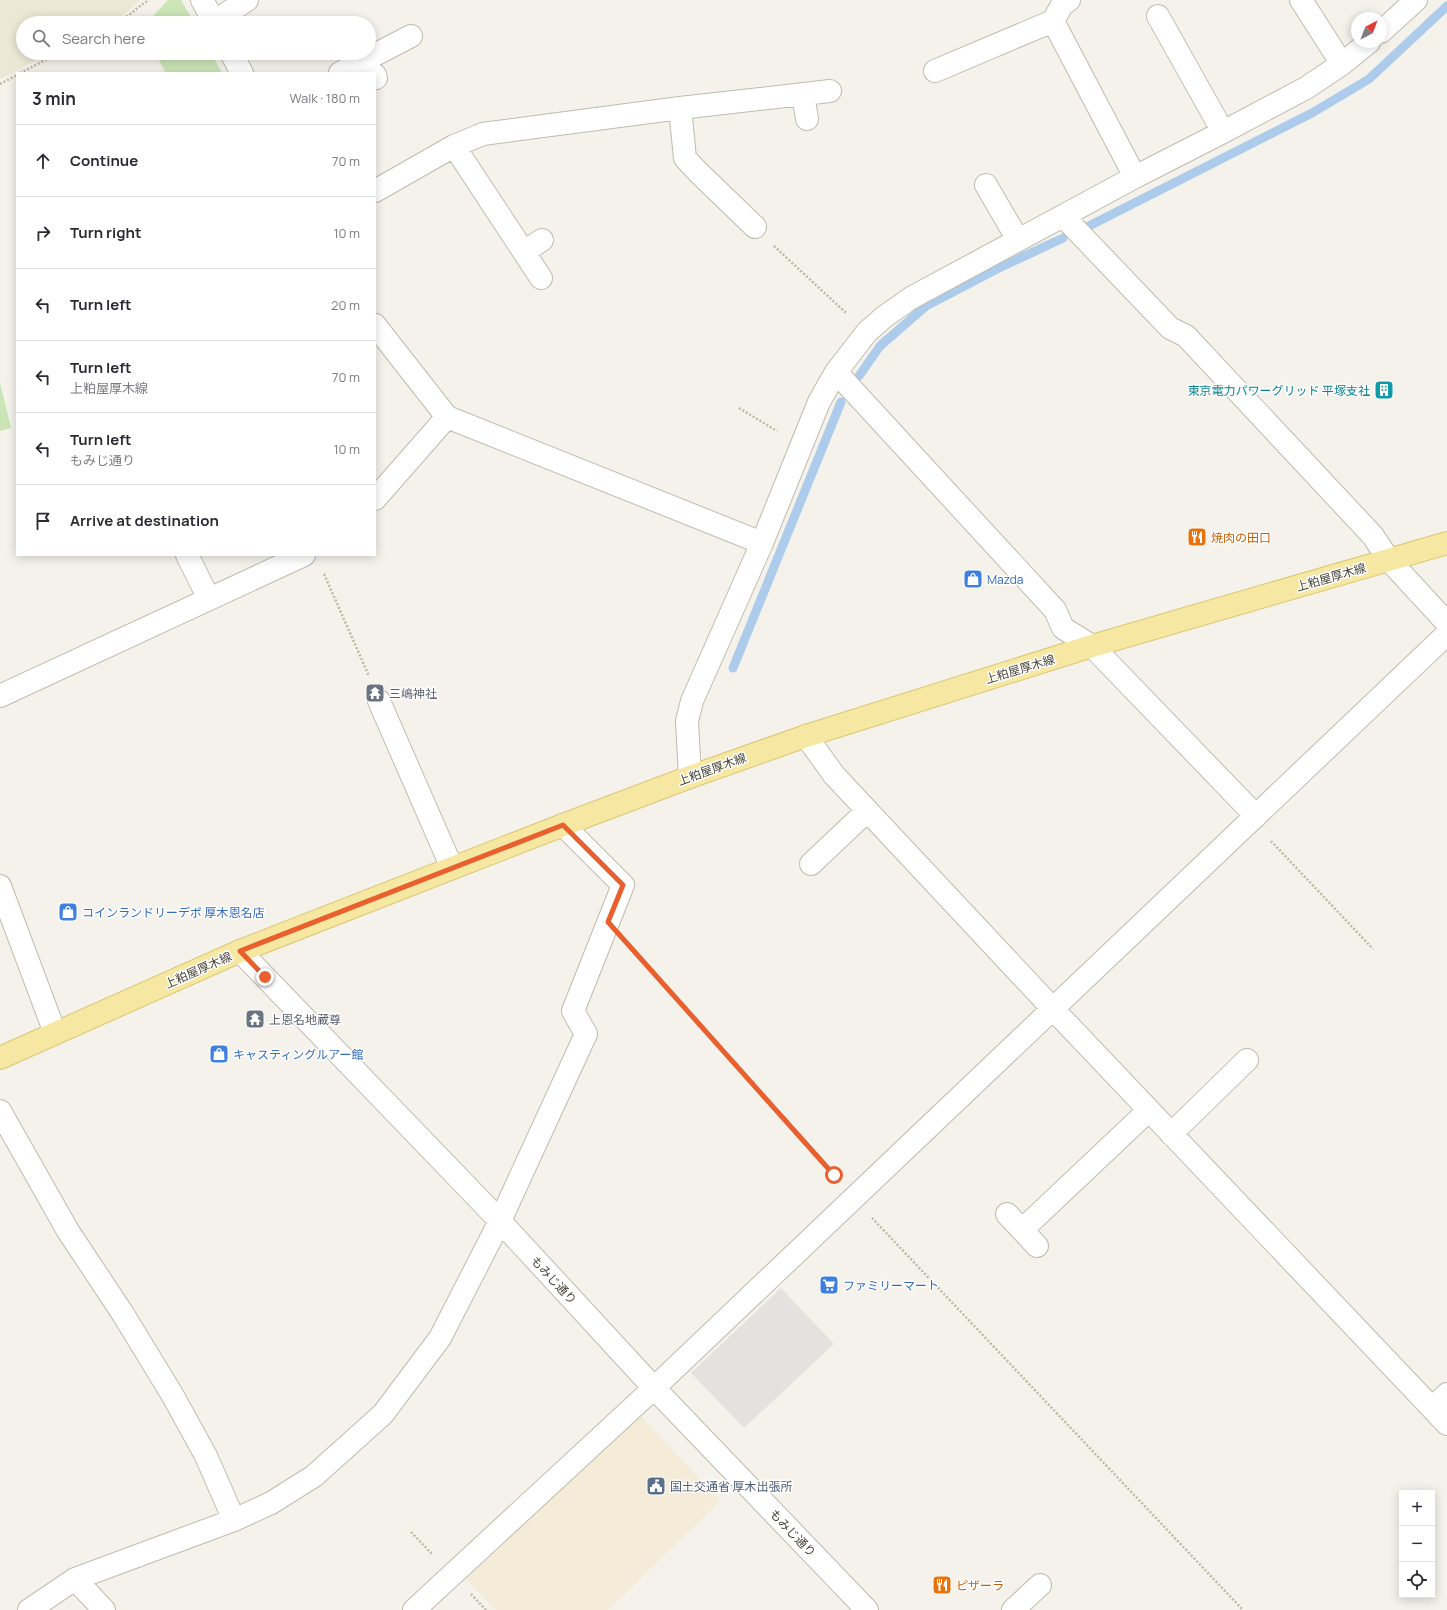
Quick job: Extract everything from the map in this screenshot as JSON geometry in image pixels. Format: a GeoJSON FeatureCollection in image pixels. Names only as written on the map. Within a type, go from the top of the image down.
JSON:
{"type":"FeatureCollection","features":[{"type":"Feature","properties":{"kind":"main road","name":"上粕屋厚木線"},"geometry":{"type":"LineString","coordinates":[[0,1058],[240,951],[690,777],[806,736],[1092,646],[1447,543]]}},
{"type":"Feature","properties":{"kind":"street"},"geometry":{"type":"LineString","coordinates":[[202,0],[211,16]]}},
{"type":"Feature","properties":{"kind":"street"},"geometry":{"type":"LineString","coordinates":[[224,16],[247,0]]}},
{"type":"Feature","properties":{"kind":"street"},"geometry":{"type":"LineString","coordinates":[[935,71],[1053,21],[1062,5],[1069,0]]}},
{"type":"Feature","properties":{"kind":"street"},"geometry":{"type":"LineString","coordinates":[[1301,0],[1342,64]]}},
{"type":"Feature","properties":{"kind":"street"},"geometry":{"type":"LineString","coordinates":[[1387,27],[1416,0]]}},
{"type":"Feature","properties":{"kind":"street"},"geometry":{"type":"LineString","coordinates":[[1158,16],[1223,132]]}},
{"type":"Feature","properties":{"kind":"street"},"geometry":{"type":"LineString","coordinates":[[1053,21],[1135,177]]}},
{"type":"Feature","properties":{"kind":"street"},"geometry":{"type":"LineString","coordinates":[[356,72],[373,71],[411,36]]}},
{"type":"Feature","properties":{"kind":"street"},"geometry":{"type":"LineString","coordinates":[[690,777],[686,721],[692,701],[762,543],[819,402],[836,372],[867,332],[884,317],[911,298],[1135,177],[1306,88],[1342,64],[1362,48]]}},
{"type":"Feature","properties":{"kind":"street"},"geometry":{"type":"LineString","coordinates":[[235,60],[241,72]]}},
{"type":"Feature","properties":{"kind":"street"},"geometry":{"type":"LineString","coordinates":[[376,190],[464,136],[680,108],[830,91]]}},
{"type":"Feature","properties":{"kind":"street"},"geometry":{"type":"LineString","coordinates":[[803,94],[807,119]]}},
{"type":"Feature","properties":{"kind":"street"},"geometry":{"type":"LineString","coordinates":[[680,108],[685,158],[755,227]]}},
{"type":"Feature","properties":{"kind":"street"},"geometry":{"type":"LineString","coordinates":[[464,136],[524,252],[541,278]]}},
{"type":"Feature","properties":{"kind":"street"},"geometry":{"type":"LineString","coordinates":[[986,185],[1018,240]]}},
{"type":"Feature","properties":{"kind":"street"},"geometry":{"type":"LineString","coordinates":[[1063,216],[1170,328],[1186,336],[1373,536],[1389,560],[1447,623]]}},
{"type":"Feature","properties":{"kind":"street"},"geometry":{"type":"LineString","coordinates":[[524,252],[542,240]]}},
{"type":"Feature","properties":{"kind":"street"},"geometry":{"type":"LineString","coordinates":[[376,326],[447,417],[762,543]]}},
{"type":"Feature","properties":{"kind":"street"},"geometry":{"type":"LineString","coordinates":[[836,372],[1055,610],[1063,628],[1092,646],[1254,818]]}},
{"type":"Feature","properties":{"kind":"street"},"geometry":{"type":"LineString","coordinates":[[376,498],[447,417]]}},
{"type":"Feature","properties":{"kind":"street"},"geometry":{"type":"LineString","coordinates":[[188,556],[209,599]]}},
{"type":"Feature","properties":{"kind":"street"},"geometry":{"type":"LineString","coordinates":[[0,696],[209,599],[313,558]]}},
{"type":"Feature","properties":{"kind":"street"},"geometry":{"type":"LineString","coordinates":[[414,1610],[654,1388],[1447,634]]}},
{"type":"Feature","properties":{"kind":"street"},"geometry":{"type":"LineString","coordinates":[[379,701],[452,868]]}},
{"type":"Feature","properties":{"kind":"street"},"geometry":{"type":"LineString","coordinates":[[806,736],[834,775],[867,811],[1171,1134],[1439,1401],[1447,1424]]}},
{"type":"Feature","properties":{"kind":"street"},"geometry":{"type":"LineString","coordinates":[[811,864],[867,811]]}},
{"type":"Feature","properties":{"kind":"street"},"geometry":{"type":"LineString","coordinates":[[29,1610],[75,1580],[234,1520],[271,1503],[314,1476],[383,1414],[440,1338],[500,1221],[586,1034],[573,1011],[623,885],[563,825]]}},
{"type":"Feature","properties":{"kind":"street"},"geometry":{"type":"LineString","coordinates":[[0,886],[55,1033]]}},
{"type":"Feature","properties":{"kind":"street","name":"もみじ通り"},"geometry":{"type":"LineString","coordinates":[[240,951],[500,1221],[654,1388],[867,1610]]}},
{"type":"Feature","properties":{"kind":"street"},"geometry":{"type":"LineString","coordinates":[[1171,1134],[1247,1060]]}},
{"type":"Feature","properties":{"kind":"street"},"geometry":{"type":"LineString","coordinates":[[0,1110],[68,1230],[123,1314],[173,1396],[206,1456],[234,1520]]}},
{"type":"Feature","properties":{"kind":"street"},"geometry":{"type":"LineString","coordinates":[[1022,1230],[1149,1110]]}},
{"type":"Feature","properties":{"kind":"street"},"geometry":{"type":"LineString","coordinates":[[1007,1214],[1037,1246]]}},
{"type":"Feature","properties":{"kind":"street"},"geometry":{"type":"LineString","coordinates":[[75,1580],[104,1610]]}},
{"type":"Feature","properties":{"kind":"path"},"geometry":{"type":"LineString","coordinates":[[129,16],[149,0]]}},
{"type":"Feature","properties":{"kind":"path"},"geometry":{"type":"LineString","coordinates":[[22,72],[45,60]]}},
{"type":"Feature","properties":{"kind":"path"},"geometry":{"type":"LineString","coordinates":[[0,84],[16,76]]}},
{"type":"Feature","properties":{"kind":"path"},"geometry":{"type":"LineString","coordinates":[[755,227],[867,332]]}},
{"type":"Feature","properties":{"kind":"path"},"geometry":{"type":"LineString","coordinates":[[739,408],[801,446]]}},
{"type":"Feature","properties":{"kind":"path"},"geometry":{"type":"LineString","coordinates":[[313,558],[379,701]]}},
{"type":"Feature","properties":{"kind":"path"},"geometry":{"type":"LineString","coordinates":[[1254,818],[1373,949]]}},
{"type":"Feature","properties":{"kind":"path"},"geometry":{"type":"LineString","coordinates":[[608,922],[854,1198],[1243,1610]]}},
{"type":"Feature","properties":{"kind":"shaded area"},"geometry":{"type":"Polygon","coordinates":[[[0,0],[140,0],[126,13],[120,16],[16,16],[16,60],[36,60],[0,79],[0,0]]]}},
{"type":"Feature","properties":{"kind":"shaded area"},"geometry":{"type":"Polygon","coordinates":[[[781,1288],[834,1344],[744,1428],[691,1373],[781,1288]]]}},
{"type":"Feature","properties":{"kind":"shaded area"},"geometry":{"type":"Polygon","coordinates":[[[638,1413],[720,1501],[608,1610],[496,1610],[464,1577],[638,1413]]]}},
{"type":"Feature","properties":{"kind":"green space"},"geometry":{"type":"Polygon","coordinates":[[[168,0],[181,0],[190,16],[152,16],[168,0]]]}},
{"type":"Feature","properties":{"kind":"green space"},"geometry":{"type":"Polygon","coordinates":[[[159,60],[215,60],[221,72],[165,72],[159,60]]]}},
{"type":"Feature","properties":{"kind":"green space"},"geometry":{"type":"Polygon","coordinates":[[[0,383],[11,428],[0,431],[0,383]]]}},
{"type":"Feature","properties":{"kind":"waterway"},"geometry":{"type":"LineString","coordinates":[[1087,227],[1312,113],[1369,79],[1447,6]]}},
{"type":"Feature","properties":{"kind":"waterway"},"geometry":{"type":"LineString","coordinates":[[859,376],[880,346],[926,306],[999,268],[1063,238]]}},
{"type":"Feature","properties":{"kind":"waterway"},"geometry":{"type":"LineString","coordinates":[[733,668],[841,402]]}},
{"type":"Feature","properties":{"kind":"place","name":"東京電力パワーグリッド 平塚支社"},"geometry":{"type":"Point","coordinates":[1384,390]}},
{"type":"Feature","properties":{"kind":"place","name":"焼肉の田口"},"geometry":{"type":"Point","coordinates":[1197,537]}},
{"type":"Feature","properties":{"kind":"place","name":"Mazda"},"geometry":{"type":"Point","coordinates":[973,579]}},
{"type":"Feature","properties":{"kind":"place","name":"三嶋神社"},"geometry":{"type":"Point","coordinates":[375,693]}},
{"type":"Feature","properties":{"kind":"place","name":"コインランドリーデポ 厚木恩名店"},"geometry":{"type":"Point","coordinates":[68,912]}},
{"type":"Feature","properties":{"kind":"place","name":"上恩名地蔵尊"},"geometry":{"type":"Point","coordinates":[255,1019]}},
{"type":"Feature","properties":{"kind":"place","name":"キャスティングルアー館"},"geometry":{"type":"Point","coordinates":[219,1054]}},
{"type":"Feature","properties":{"kind":"place","name":"ファミリーマート"},"geometry":{"type":"Point","coordinates":[829,1285]}},
{"type":"Feature","properties":{"kind":"place","name":"国土交通省 厚木出張所"},"geometry":{"type":"Point","coordinates":[656,1486]}},
{"type":"Feature","properties":{"kind":"place","name":"ピザーラ"},"geometry":{"type":"Point","coordinates":[942,1585]}},
{"type":"Feature","properties":{"kind":"route"},"geometry":{"type":"LineString","coordinates":[[265,977],[240,951],[563,825],[623,885],[608,922],[834,1175]]}}]}
